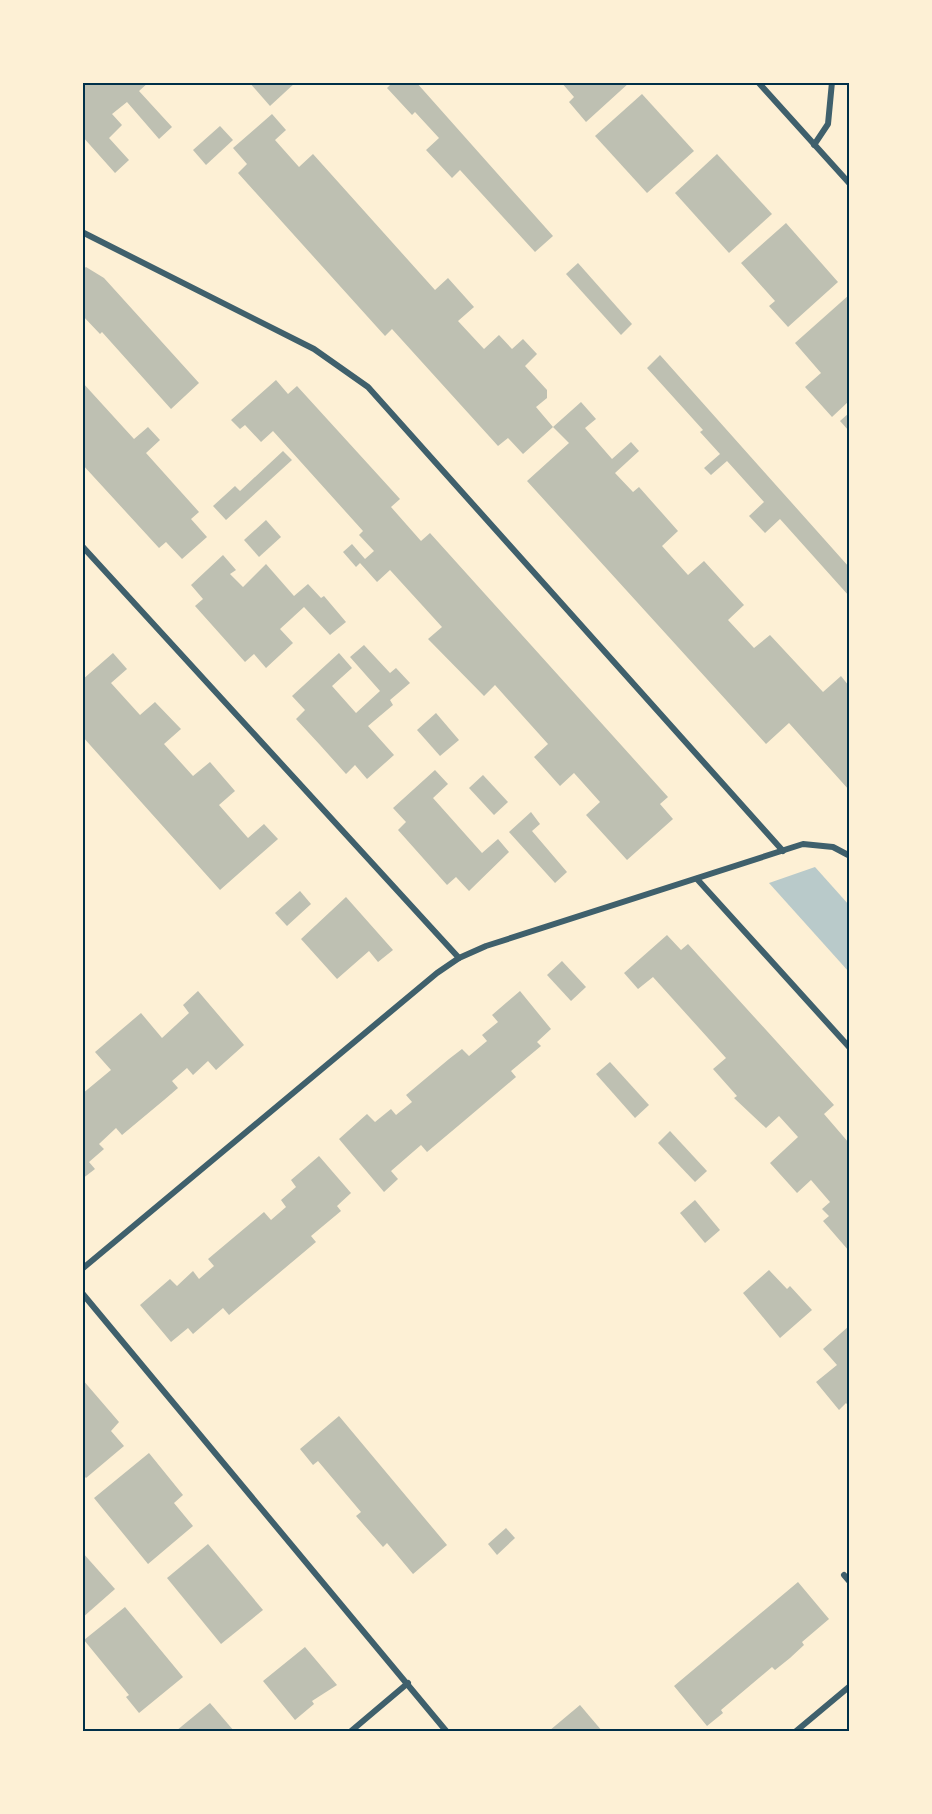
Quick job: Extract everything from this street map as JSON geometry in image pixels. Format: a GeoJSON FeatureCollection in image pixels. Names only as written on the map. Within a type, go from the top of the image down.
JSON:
{"type":"FeatureCollection","features":[{"type":"Feature","properties":{"kind":"street"},"geometry":{"type":"LineString","coordinates":[[758,82],[849,184]]}},
{"type":"Feature","properties":{"kind":"street"},"geometry":{"type":"LineString","coordinates":[[814,145],[823,135],[828,124],[832,82]]}},
{"type":"Feature","properties":{"kind":"street"},"geometry":{"type":"LineString","coordinates":[[82,232],[314,349],[368,387],[783,851]]}},
{"type":"Feature","properties":{"kind":"street"},"geometry":{"type":"LineString","coordinates":[[82,546],[459,958]]}},
{"type":"Feature","properties":{"kind":"street"},"geometry":{"type":"LineString","coordinates":[[82,1269],[437,973],[459,958],[486,946],[813,843],[833,847],[849,856]]}},
{"type":"Feature","properties":{"kind":"street"},"geometry":{"type":"LineString","coordinates":[[697,879],[849,1048]]}},
{"type":"Feature","properties":{"kind":"street"},"geometry":{"type":"LineString","coordinates":[[82,1293],[447,1731]]}},
{"type":"Feature","properties":{"kind":"street"},"geometry":{"type":"LineString","coordinates":[[844,1575],[849,1582]]}},
{"type":"Feature","properties":{"kind":"street"},"geometry":{"type":"LineString","coordinates":[[350,1731],[408,1683]]}},
{"type":"Feature","properties":{"kind":"street"},"geometry":{"type":"LineString","coordinates":[[795,1731],[849,1686]]}},
{"type":"Feature","properties":{"kind":"shaded area"},"geometry":{"type":"Polygon","coordinates":[[[815,867],[849,905],[849,972],[769,883],[815,867]]]}},
{"type":"Feature","properties":{"kind":"building"},"geometry":{"type":"Polygon","coordinates":[[[82,82],[149,82],[139,91],[172,127],[159,139],[127,102],[112,114],[122,125],[109,138],[129,160],[115,173],[82,136],[82,82]]]}},
{"type":"Feature","properties":{"kind":"building"},"geometry":{"type":"Polygon","coordinates":[[[249,82],[296,82],[270,106],[249,82]]]}},
{"type":"Feature","properties":{"kind":"building"},"geometry":{"type":"Polygon","coordinates":[[[393,82],[416,82],[553,236],[535,252],[460,170],[452,178],[426,150],[439,138],[415,112],[412,115],[387,88],[393,82]]]}},
{"type":"Feature","properties":{"kind":"building"},"geometry":{"type":"Polygon","coordinates":[[[561,82],[630,82],[586,122],[569,102],[574,97],[561,82]]]}},
{"type":"Feature","properties":{"kind":"building"},"geometry":{"type":"Polygon","coordinates":[[[642,94],[694,151],[647,193],[595,136],[642,94]]]}},
{"type":"Feature","properties":{"kind":"building"},"geometry":{"type":"Polygon","coordinates":[[[272,114],[286,130],[275,140],[299,167],[313,154],[435,290],[448,278],[474,307],[458,321],[484,349],[499,335],[512,349],[523,339],[537,354],[525,366],[547,390],[547,398],[536,407],[553,427],[523,454],[508,438],[498,446],[392,329],[385,336],[238,173],[247,164],[233,148],[272,114]]]}},
{"type":"Feature","properties":{"kind":"building"},"geometry":{"type":"Polygon","coordinates":[[[220,126],[233,140],[206,165],[193,150],[220,126]]]}},
{"type":"Feature","properties":{"kind":"building"},"geometry":{"type":"Polygon","coordinates":[[[717,154],[772,214],[729,253],[675,193],[717,154]]]}},
{"type":"Feature","properties":{"kind":"building"},"geometry":{"type":"Polygon","coordinates":[[[786,223],[838,282],[788,327],[769,306],[775,301],[741,263],[786,223]]]}},
{"type":"Feature","properties":{"kind":"building"},"geometry":{"type":"Polygon","coordinates":[[[578,263],[632,324],[621,335],[566,274],[578,263]]]}},
{"type":"Feature","properties":{"kind":"building"},"geometry":{"type":"Polygon","coordinates":[[[86,267],[104,278],[199,383],[171,409],[102,332],[100,334],[82,315],[82,270],[86,267]]]}},
{"type":"Feature","properties":{"kind":"building"},"geometry":{"type":"Polygon","coordinates":[[[849,295],[849,401],[832,417],[805,387],[821,373],[795,343],[849,295]]]}},
{"type":"Feature","properties":{"kind":"building"},"geometry":{"type":"Polygon","coordinates":[[[660,355],[849,567],[849,596],[780,519],[765,533],[749,516],[764,502],[727,461],[711,475],[704,468],[720,454],[700,432],[703,430],[647,368],[660,355]]]}},
{"type":"Feature","properties":{"kind":"building"},"geometry":{"type":"Polygon","coordinates":[[[276,380],[288,394],[297,386],[400,499],[391,507],[421,541],[430,533],[668,797],[660,804],[673,819],[627,860],[586,815],[600,802],[574,773],[560,786],[534,757],[548,744],[495,685],[484,696],[428,639],[442,627],[390,570],[377,582],[360,563],[356,567],[343,552],[352,544],[365,559],[374,551],[359,535],[363,531],[273,431],[261,442],[245,425],[240,429],[231,420],[276,380]]]}},
{"type":"Feature","properties":{"kind":"building"},"geometry":{"type":"Polygon","coordinates":[[[82,382],[134,439],[148,427],[160,440],[146,453],[199,512],[191,519],[207,537],[182,559],[166,542],[159,548],[82,464],[82,382]]]}},
{"type":"Feature","properties":{"kind":"building"},"geometry":{"type":"Polygon","coordinates":[[[581,402],[596,419],[585,428],[612,459],[631,442],[639,451],[615,473],[633,492],[639,487],[678,531],[662,546],[688,575],[704,561],[744,605],[728,620],[754,648],[770,635],[823,692],[841,676],[849,686],[849,790],[789,723],[766,744],[527,481],[569,443],[553,427],[581,402]]]}},
{"type":"Feature","properties":{"kind":"building"},"geometry":{"type":"Polygon","coordinates":[[[849,413],[849,431],[840,421],[849,413]]]}},
{"type":"Feature","properties":{"kind":"building"},"geometry":{"type":"Polygon","coordinates":[[[283,451],[292,460],[226,520],[213,506],[235,486],[240,491],[283,451]]]}},
{"type":"Feature","properties":{"kind":"building"},"geometry":{"type":"Polygon","coordinates":[[[266,520],[281,537],[259,557],[244,540],[266,520]]]}},
{"type":"Feature","properties":{"kind":"building"},"geometry":{"type":"Polygon","coordinates":[[[223,555],[236,570],[230,574],[243,587],[266,564],[294,596],[308,584],[321,598],[324,596],[346,622],[330,635],[304,607],[280,629],[293,643],[266,668],[254,654],[245,662],[195,606],[203,599],[191,585],[223,555]]]}},
{"type":"Feature","properties":{"kind":"building"},"geometry":{"type":"Polygon","coordinates":[[[364,645],[390,673],[396,668],[410,683],[390,700],[393,705],[368,726],[394,755],[367,779],[355,765],[346,774],[296,719],[305,710],[292,696],[339,653],[352,668],[332,686],[356,713],[380,691],[350,657],[364,645]]]}},
{"type":"Feature","properties":{"kind":"building"},"geometry":{"type":"Polygon","coordinates":[[[113,653],[127,669],[111,683],[140,715],[155,702],[181,729],[164,744],[193,776],[210,762],[235,791],[219,805],[248,838],[264,824],[278,839],[220,890],[82,736],[82,680],[113,653]]]}},
{"type":"Feature","properties":{"kind":"building"},"geometry":{"type":"Polygon","coordinates":[[[436,713],[459,740],[440,756],[417,730],[436,713]]]}},
{"type":"Feature","properties":{"kind":"building"},"geometry":{"type":"Polygon","coordinates":[[[435,770],[448,784],[433,798],[482,853],[498,839],[509,852],[469,891],[456,877],[447,885],[398,830],[406,822],[393,808],[435,770]]]}},
{"type":"Feature","properties":{"kind":"building"},"geometry":{"type":"Polygon","coordinates":[[[483,775],[508,802],[494,815],[469,788],[483,775]]]}},
{"type":"Feature","properties":{"kind":"building"},"geometry":{"type":"Polygon","coordinates":[[[531,812],[540,824],[532,831],[567,872],[555,883],[509,832],[531,812]]]}},
{"type":"Feature","properties":{"kind":"building"},"geometry":{"type":"Polygon","coordinates":[[[300,891],[311,904],[287,926],[275,913],[300,891]]]}},
{"type":"Feature","properties":{"kind":"building"},"geometry":{"type":"Polygon","coordinates":[[[346,897],[393,950],[378,962],[369,951],[337,979],[301,939],[346,897]]]}},
{"type":"Feature","properties":{"kind":"building"},"geometry":{"type":"Polygon","coordinates":[[[667,935],[681,950],[688,944],[834,1105],[824,1114],[849,1143],[849,1251],[823,1221],[829,1216],[822,1209],[830,1202],[811,1180],[797,1193],[770,1163],[798,1137],[779,1116],[766,1128],[734,1098],[737,1096],[713,1069],[726,1058],[653,977],[638,989],[624,973],[667,935]]]}},
{"type":"Feature","properties":{"kind":"building"},"geometry":{"type":"Polygon","coordinates":[[[562,961],[586,987],[571,1001],[547,975],[562,961]]]}},
{"type":"Feature","properties":{"kind":"building"},"geometry":{"type":"Polygon","coordinates":[[[198,991],[244,1045],[216,1070],[208,1061],[193,1075],[187,1068],[172,1081],[178,1088],[122,1135],[116,1128],[99,1144],[104,1149],[89,1162],[95,1169],[82,1179],[82,1094],[111,1070],[95,1052],[141,1013],[162,1038],[189,1013],[183,1005],[198,991]]]}},
{"type":"Feature","properties":{"kind":"building"},"geometry":{"type":"Polygon","coordinates":[[[520,991],[551,1029],[537,1042],[541,1046],[511,1071],[516,1077],[427,1152],[421,1145],[391,1171],[398,1179],[384,1192],[339,1139],[367,1114],[375,1122],[391,1109],[396,1115],[412,1102],[406,1095],[449,1059],[462,1049],[469,1056],[487,1041],[482,1035],[498,1022],[492,1015],[520,991]]]}},
{"type":"Feature","properties":{"kind":"building"},"geometry":{"type":"Polygon","coordinates":[[[610,1062],[649,1105],[635,1118],[596,1074],[610,1062]]]}},
{"type":"Feature","properties":{"kind":"building"},"geometry":{"type":"Polygon","coordinates":[[[670,1131],[707,1171],[695,1182],[658,1143],[670,1131]]]}},
{"type":"Feature","properties":{"kind":"building"},"geometry":{"type":"Polygon","coordinates":[[[319,1156],[351,1193],[337,1206],[341,1211],[311,1236],[316,1242],[229,1315],[223,1308],[193,1334],[188,1328],[171,1342],[140,1305],[170,1279],[177,1286],[193,1271],[199,1279],[214,1266],[208,1259],[264,1212],[271,1220],[286,1207],[281,1200],[296,1187],[291,1180],[319,1156]]]}},
{"type":"Feature","properties":{"kind":"building"},"geometry":{"type":"Polygon","coordinates":[[[695,1200],[720,1230],[705,1243],[680,1213],[695,1200]]]}},
{"type":"Feature","properties":{"kind":"building"},"geometry":{"type":"Polygon","coordinates":[[[769,1270],[787,1289],[790,1286],[812,1310],[780,1338],[743,1293],[769,1270]]]}},
{"type":"Feature","properties":{"kind":"building"},"geometry":{"type":"Polygon","coordinates":[[[849,1326],[849,1407],[846,1403],[839,1410],[816,1382],[837,1365],[823,1349],[849,1326]]]}},
{"type":"Feature","properties":{"kind":"building"},"geometry":{"type":"Polygon","coordinates":[[[82,1379],[119,1422],[111,1431],[124,1446],[86,1478],[82,1474],[82,1379]]]}},
{"type":"Feature","properties":{"kind":"building"},"geometry":{"type":"Polygon","coordinates":[[[339,1416],[447,1545],[413,1574],[387,1543],[383,1547],[356,1516],[361,1512],[318,1461],[313,1465],[300,1449],[339,1416]]]}},
{"type":"Feature","properties":{"kind":"building"},"geometry":{"type":"Polygon","coordinates":[[[149,1453],[183,1495],[174,1503],[193,1526],[148,1564],[94,1498],[149,1453]]]}},
{"type":"Feature","properties":{"kind":"building"},"geometry":{"type":"Polygon","coordinates":[[[506,1528],[515,1538],[497,1555],[488,1544],[506,1528]]]}},
{"type":"Feature","properties":{"kind":"building"},"geometry":{"type":"Polygon","coordinates":[[[208,1544],[263,1610],[221,1644],[167,1578],[208,1544]]]}},
{"type":"Feature","properties":{"kind":"building"},"geometry":{"type":"Polygon","coordinates":[[[82,1552],[115,1589],[82,1618],[82,1552]]]}},
{"type":"Feature","properties":{"kind":"building"},"geometry":{"type":"Polygon","coordinates":[[[798,1582],[829,1619],[802,1642],[804,1645],[790,1658],[775,1670],[772,1667],[721,1710],[723,1713],[707,1726],[674,1686],[798,1582]]]}},
{"type":"Feature","properties":{"kind":"building"},"geometry":{"type":"Polygon","coordinates":[[[125,1607],[183,1677],[139,1713],[126,1697],[129,1695],[84,1640],[125,1607]]]}},
{"type":"Feature","properties":{"kind":"building"},"geometry":{"type":"Polygon","coordinates":[[[305,1647],[337,1685],[312,1701],[314,1704],[295,1720],[263,1681],[305,1647]]]}},
{"type":"Feature","properties":{"kind":"building"},"geometry":{"type":"Polygon","coordinates":[[[210,1703],[234,1731],[176,1731],[210,1703]]]}},
{"type":"Feature","properties":{"kind":"building"},"geometry":{"type":"Polygon","coordinates":[[[580,1705],[602,1731],[549,1731],[580,1705]]]}}]}
